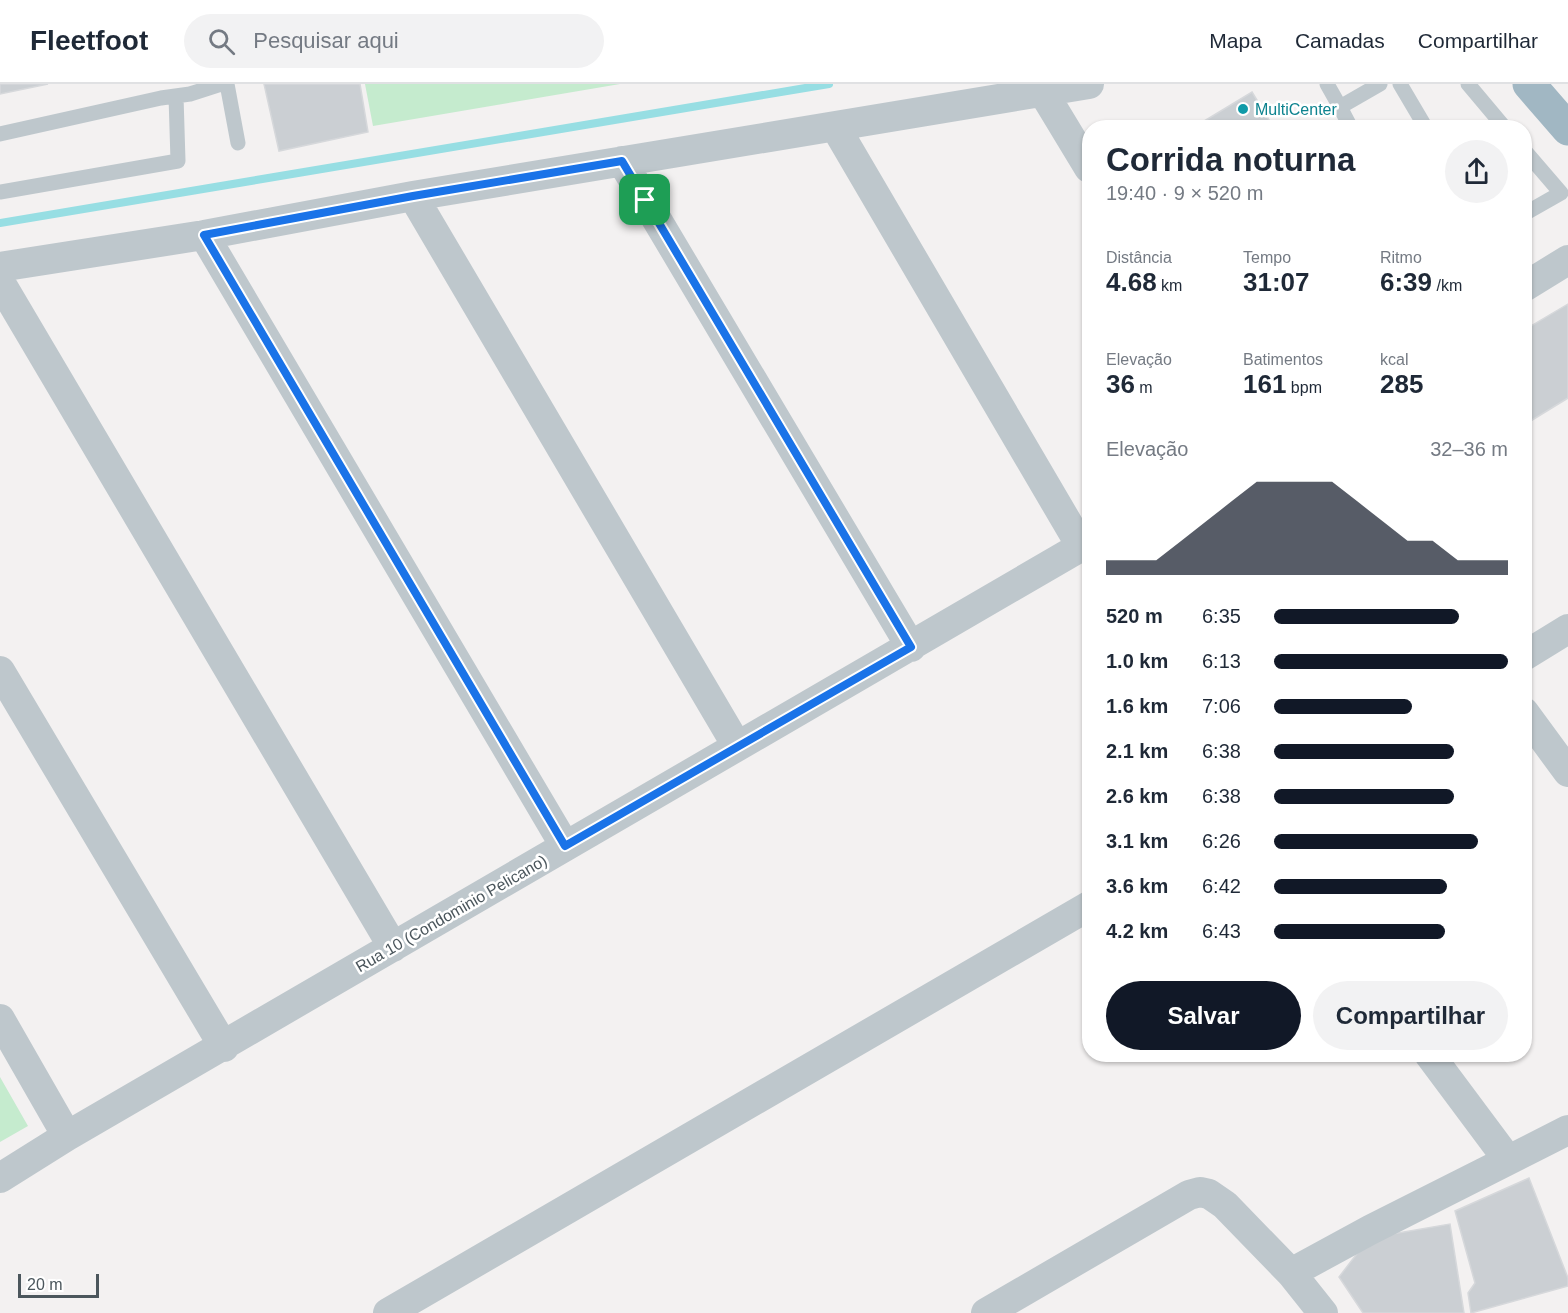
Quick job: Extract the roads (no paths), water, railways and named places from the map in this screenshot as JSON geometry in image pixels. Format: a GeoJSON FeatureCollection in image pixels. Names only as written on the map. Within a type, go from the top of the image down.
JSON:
{"type":"FeatureCollection","features":[{"type":"Feature","properties":{"kind":"highway"},"geometry":{"type":"LineString","coordinates":[[1529,84],[1568,129]]}},
{"type":"Feature","properties":{"kind":"street"},"geometry":{"type":"LineString","coordinates":[[0,267],[204,235],[413,196],[836,128],[1089,84]]}},
{"type":"Feature","properties":{"kind":"street"},"geometry":{"type":"LineString","coordinates":[[1043,92],[1082,156]]}},
{"type":"Feature","properties":{"kind":"street"},"geometry":{"type":"LineString","coordinates":[[836,128],[1082,539]]}},
{"type":"Feature","properties":{"kind":"street"},"geometry":{"type":"LineString","coordinates":[[622,161],[911,647]]}},
{"type":"Feature","properties":{"kind":"street"},"geometry":{"type":"LineString","coordinates":[[413,196],[737,746]]}},
{"type":"Feature","properties":{"kind":"street"},"geometry":{"type":"LineString","coordinates":[[204,235],[565,846]]}},
{"type":"Feature","properties":{"kind":"street"},"geometry":{"type":"LineString","coordinates":[[1532,282],[1568,260]]}},
{"type":"Feature","properties":{"kind":"street"},"geometry":{"type":"LineString","coordinates":[[0,282],[393,946]]}},
{"type":"Feature","properties":{"kind":"street","name":"Rua 10 (Condominio Pelicano)"},"geometry":{"type":"LineString","coordinates":[[0,1178],[67,1136],[224,1047],[393,946],[1082,546]]}},
{"type":"Feature","properties":{"kind":"street"},"geometry":{"type":"LineString","coordinates":[[1532,651],[1568,629]]}},
{"type":"Feature","properties":{"kind":"street"},"geometry":{"type":"LineString","coordinates":[[0,671],[224,1047]]}},
{"type":"Feature","properties":{"kind":"street"},"geometry":{"type":"LineString","coordinates":[[1532,723],[1568,772]]}},
{"type":"Feature","properties":{"kind":"street"},"geometry":{"type":"LineString","coordinates":[[405,1309],[1082,910]]}},
{"type":"Feature","properties":{"kind":"street"},"geometry":{"type":"LineString","coordinates":[[0,1019],[67,1136]]}},
{"type":"Feature","properties":{"kind":"street"},"geometry":{"type":"LineString","coordinates":[[1435,1062],[1508,1160]]}},
{"type":"Feature","properties":{"kind":"street"},"geometry":{"type":"LineString","coordinates":[[1291,1273],[1370,1230],[1568,1130]]}},
{"type":"Feature","properties":{"kind":"street"},"geometry":{"type":"LineString","coordinates":[[997,1310],[1189,1195],[1200,1192],[1209,1194],[1226,1205],[1291,1273],[1323,1313]]}},
{"type":"Feature","properties":{"kind":"lane"},"geometry":{"type":"LineString","coordinates":[[0,134],[207,90],[221,84]]}},
{"type":"Feature","properties":{"kind":"lane"},"geometry":{"type":"LineString","coordinates":[[227,84],[238,143]]}},
{"type":"Feature","properties":{"kind":"lane"},"geometry":{"type":"LineString","coordinates":[[1327,84],[1347,120]]}},
{"type":"Feature","properties":{"kind":"lane"},"geometry":{"type":"LineString","coordinates":[[1340,107],[1380,84]]}},
{"type":"Feature","properties":{"kind":"lane"},"geometry":{"type":"LineString","coordinates":[[1400,84],[1421,120]]}},
{"type":"Feature","properties":{"kind":"lane"},"geometry":{"type":"LineString","coordinates":[[1468,84],[1498,120]]}},
{"type":"Feature","properties":{"kind":"lane"},"geometry":{"type":"LineString","coordinates":[[0,192],[178,161],[176,96]]}},
{"type":"Feature","properties":{"kind":"lane"},"geometry":{"type":"LineString","coordinates":[[1532,159],[1561,193],[1532,209]]}},
{"type":"Feature","properties":{"kind":"waterway"},"geometry":{"type":"LineString","coordinates":[[0,223],[829,84]]}},
{"type":"Feature","properties":{"kind":"place","name":"MultiCenter"},"geometry":{"type":"Point","coordinates":[1243,109]}}]}
